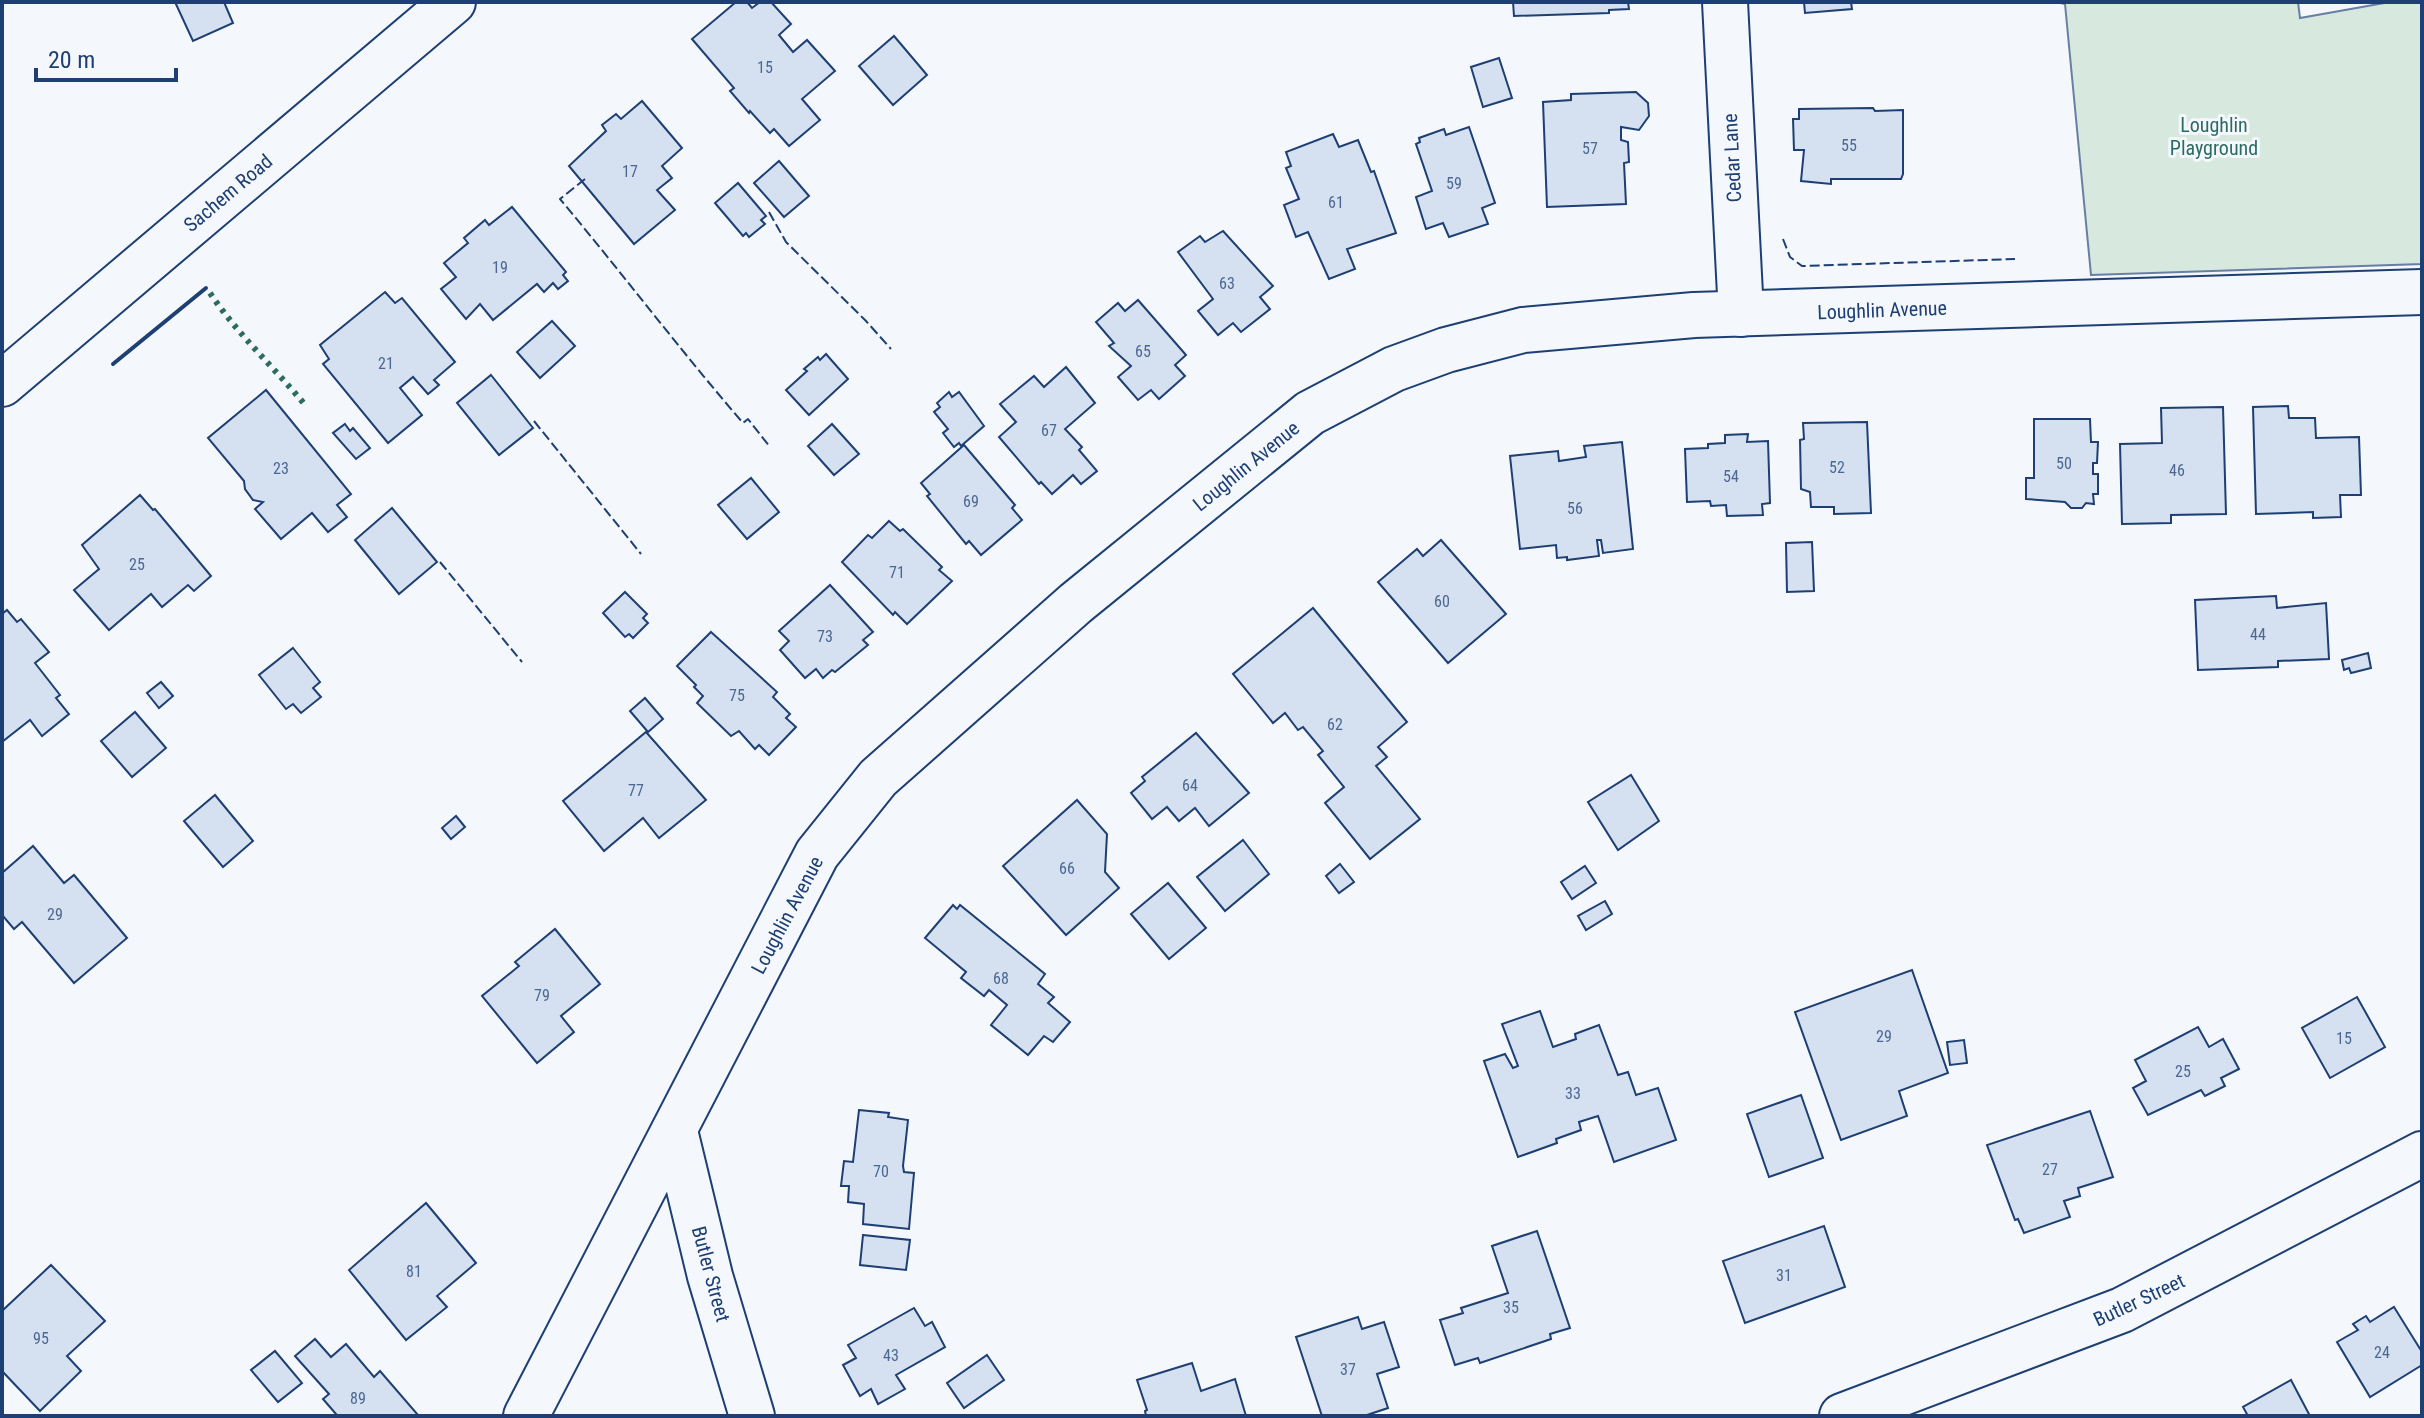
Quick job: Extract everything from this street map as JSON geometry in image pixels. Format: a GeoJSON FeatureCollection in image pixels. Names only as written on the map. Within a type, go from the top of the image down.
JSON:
{"type":"FeatureCollection","features":[{"type":"Feature","properties":{"kind":"street","name":"Cedar Lane"},"geometry":{"type":"LineString","coordinates":[[1725,2],[1741,314]]}},
{"type":"Feature","properties":{"kind":"street","name":"Sachem Road"},"geometry":{"type":"LineString","coordinates":[[2,384],[434,8]]}},
{"type":"Feature","properties":{"kind":"street","name":"Loughlin Avenue"},"geometry":{"type":"LineString","coordinates":[[526,1416],[817,854],[878,778],[1076,603],[1310,413],[1394,369],[1446,350],[1523,330],[1694,315],[2422,292]]}},
{"type":"Feature","properties":{"kind":"street","name":"Butler Street"},"geometry":{"type":"LineString","coordinates":[[675,1131],[710,1276],[752,1416]]}},
{"type":"Feature","properties":{"kind":"street","name":"Butler Street"},"geometry":{"type":"LineString","coordinates":[[1842,1416],[2122,1310],[2422,1154]]}},
{"type":"Feature","properties":{"kind":"green space","name":"Loughlin Playground"},"geometry":{"type":"Polygon","coordinates":[[[2056,2],[2298,2],[2300,18],[2390,2],[2422,2],[2422,264],[2091,275],[2065,4],[2056,2]]]}},
{"type":"Feature","properties":{"kind":"building"},"geometry":{"type":"Polygon","coordinates":[[[175,2],[224,2],[233,23],[193,41],[175,2]]]}},
{"type":"Feature","properties":{"kind":"building"},"geometry":{"type":"Polygon","coordinates":[[[736,2],[747,2],[752,8],[760,2],[771,2],[791,24],[779,35],[793,52],[807,40],[835,71],[802,99],[820,120],[789,146],[774,129],[770,133],[749,113],[730,91],[734,88],[692,39],[736,2]]]}},
{"type":"Feature","properties":{"kind":"building"},"geometry":{"type":"Polygon","coordinates":[[[1513,2],[1628,2],[1629,9],[1609,10],[1609,13],[1514,16],[1513,2]]]}},
{"type":"Feature","properties":{"kind":"building"},"geometry":{"type":"Polygon","coordinates":[[[1804,2],[1851,2],[1852,9],[1805,13],[1804,2]]]}},
{"type":"Feature","properties":{"kind":"building"},"geometry":{"type":"Polygon","coordinates":[[[894,36],[927,75],[893,105],[859,66],[894,36]]]}},
{"type":"Feature","properties":{"kind":"building"},"geometry":{"type":"Polygon","coordinates":[[[1499,58],[1512,98],[1483,107],[1471,67],[1499,58]]]}},
{"type":"Feature","properties":{"kind":"building"},"geometry":{"type":"Polygon","coordinates":[[[1636,92],[1648,103],[1649,116],[1639,130],[1621,127],[1621,140],[1628,142],[1629,162],[1624,163],[1626,204],[1547,207],[1543,102],[1571,100],[1571,94],[1636,92]]]}},
{"type":"Feature","properties":{"kind":"building"},"geometry":{"type":"Polygon","coordinates":[[[642,101],[682,148],[662,166],[672,178],[657,190],[675,210],[634,244],[569,166],[606,131],[602,125],[616,114],[621,119],[642,101]]]}},
{"type":"Feature","properties":{"kind":"building"},"geometry":{"type":"Polygon","coordinates":[[[1873,108],[1875,111],[1903,110],[1901,179],[1831,179],[1831,184],[1801,181],[1804,150],[1794,150],[1793,119],[1799,119],[1799,109],[1873,108]]]}},
{"type":"Feature","properties":{"kind":"building"},"geometry":{"type":"Polygon","coordinates":[[[1469,127],[1495,203],[1482,208],[1488,224],[1449,237],[1443,223],[1426,229],[1416,197],[1432,191],[1416,144],[1420,142],[1419,138],[1444,129],[1446,135],[1469,127]]]}},
{"type":"Feature","properties":{"kind":"building"},"geometry":{"type":"Polygon","coordinates":[[[1333,134],[1339,147],[1358,140],[1371,172],[1374,171],[1396,233],[1347,249],[1355,269],[1329,279],[1308,232],[1296,237],[1284,205],[1299,199],[1286,168],[1291,166],[1286,152],[1333,134]]]}},
{"type":"Feature","properties":{"kind":"building"},"geometry":{"type":"Polygon","coordinates":[[[779,161],[809,196],[784,217],[754,183],[779,161]]]}},
{"type":"Feature","properties":{"kind":"building"},"geometry":{"type":"Polygon","coordinates":[[[738,183],[766,216],[761,220],[765,224],[749,237],[746,233],[743,236],[715,203],[738,183]]]}},
{"type":"Feature","properties":{"kind":"building"},"geometry":{"type":"Polygon","coordinates":[[[512,207],[566,272],[563,275],[568,281],[558,289],[553,283],[544,292],[537,284],[493,320],[480,304],[466,319],[441,289],[456,277],[444,263],[468,243],[464,238],[485,220],[489,225],[512,207]]]}},
{"type":"Feature","properties":{"kind":"building"},"geometry":{"type":"Polygon","coordinates":[[[1223,231],[1273,286],[1260,297],[1270,309],[1241,332],[1233,323],[1218,335],[1198,311],[1213,299],[1178,252],[1200,236],[1205,242],[1223,231]]]}},
{"type":"Feature","properties":{"kind":"building"},"geometry":{"type":"Polygon","coordinates":[[[385,292],[395,303],[402,298],[455,362],[434,380],[439,385],[428,394],[413,377],[400,388],[422,415],[388,443],[323,364],[329,359],[320,345],[385,292]]]}},
{"type":"Feature","properties":{"kind":"building"},"geometry":{"type":"Polygon","coordinates":[[[1138,300],[1186,355],[1175,365],[1185,376],[1159,399],[1151,390],[1138,400],[1118,377],[1131,366],[1109,346],[1114,343],[1096,322],[1118,303],[1125,311],[1138,300]]]}},
{"type":"Feature","properties":{"kind":"building"},"geometry":{"type":"Polygon","coordinates":[[[552,321],[575,346],[540,378],[517,352],[552,321]]]}},
{"type":"Feature","properties":{"kind":"building"},"geometry":{"type":"Polygon","coordinates":[[[826,354],[848,379],[809,415],[786,390],[807,371],[804,369],[826,354]]]}},
{"type":"Feature","properties":{"kind":"building"},"geometry":{"type":"Polygon","coordinates":[[[1066,367],[1095,403],[1065,429],[1082,447],[1079,450],[1097,471],[1081,484],[1073,475],[1052,494],[1041,482],[1039,484],[999,437],[1016,422],[1000,404],[1034,376],[1044,387],[1066,367]]]}},
{"type":"Feature","properties":{"kind":"building"},"geometry":{"type":"Polygon","coordinates":[[[491,375],[533,428],[499,455],[457,403],[491,375]]]}},
{"type":"Feature","properties":{"kind":"building"},"geometry":{"type":"Polygon","coordinates":[[[266,390],[351,494],[337,505],[347,517],[328,532],[312,513],[281,539],[255,509],[263,502],[253,500],[245,489],[244,481],[208,438],[266,390]]]}},
{"type":"Feature","properties":{"kind":"building"},"geometry":{"type":"Polygon","coordinates":[[[949,392],[952,397],[959,392],[984,426],[961,446],[959,443],[954,447],[943,433],[948,429],[934,412],[940,407],[937,403],[949,392]]]}},
{"type":"Feature","properties":{"kind":"building"},"geometry":{"type":"Polygon","coordinates":[[[2288,406],[2289,418],[2315,418],[2316,438],[2359,437],[2361,495],[2340,495],[2341,517],[2313,518],[2313,512],[2256,514],[2253,407],[2288,406]]]}},
{"type":"Feature","properties":{"kind":"building"},"geometry":{"type":"Polygon","coordinates":[[[2223,407],[2226,514],[2171,515],[2171,523],[2122,524],[2120,444],[2162,443],[2161,408],[2223,407]]]}},
{"type":"Feature","properties":{"kind":"building"},"geometry":{"type":"Polygon","coordinates":[[[2034,419],[2090,419],[2091,442],[2098,442],[2097,463],[2093,463],[2093,474],[2098,474],[2098,494],[2093,494],[2094,504],[2071,508],[2065,502],[2026,499],[2026,478],[2034,478],[2034,419]]]}},
{"type":"Feature","properties":{"kind":"building"},"geometry":{"type":"Polygon","coordinates":[[[1867,422],[1871,513],[1834,514],[1834,507],[1811,507],[1810,492],[1801,489],[1800,440],[1804,439],[1803,423],[1867,422]]]}},
{"type":"Feature","properties":{"kind":"building"},"geometry":{"type":"Polygon","coordinates":[[[345,424],[350,431],[353,428],[370,448],[356,459],[333,433],[345,424]]]}},
{"type":"Feature","properties":{"kind":"building"},"geometry":{"type":"Polygon","coordinates":[[[832,424],[859,454],[834,475],[808,446],[832,424]]]}},
{"type":"Feature","properties":{"kind":"building"},"geometry":{"type":"Polygon","coordinates":[[[1748,434],[1747,442],[1768,441],[1770,503],[1762,504],[1763,515],[1727,516],[1726,505],[1711,506],[1710,501],[1687,502],[1685,449],[1708,448],[1708,444],[1725,443],[1725,435],[1748,434]]]}},
{"type":"Feature","properties":{"kind":"building"},"geometry":{"type":"Polygon","coordinates":[[[1622,442],[1633,549],[1603,553],[1601,540],[1597,540],[1599,556],[1567,560],[1567,557],[1557,558],[1556,545],[1520,549],[1510,456],[1558,451],[1559,461],[1586,457],[1584,446],[1622,442]]]}},
{"type":"Feature","properties":{"kind":"building"},"geometry":{"type":"Polygon","coordinates":[[[964,445],[1015,505],[1012,508],[1022,520],[981,555],[969,541],[966,544],[927,496],[930,494],[921,483],[964,445]]]}},
{"type":"Feature","properties":{"kind":"building"},"geometry":{"type":"Polygon","coordinates":[[[751,478],[779,512],[747,539],[718,505],[751,478]]]}},
{"type":"Feature","properties":{"kind":"building"},"geometry":{"type":"Polygon","coordinates":[[[140,495],[211,576],[194,591],[188,585],[162,607],[151,594],[109,630],[74,590],[99,569],[82,545],[140,495]]]}},
{"type":"Feature","properties":{"kind":"building"},"geometry":{"type":"Polygon","coordinates":[[[392,508],[437,562],[399,594],[355,540],[392,508]]]}},
{"type":"Feature","properties":{"kind":"building"},"geometry":{"type":"Polygon","coordinates":[[[889,521],[900,531],[903,529],[952,581],[907,624],[895,612],[893,615],[842,562],[868,535],[872,538],[889,521]]]}},
{"type":"Feature","properties":{"kind":"building"},"geometry":{"type":"Polygon","coordinates":[[[1441,540],[1506,614],[1448,663],[1378,582],[1417,549],[1423,556],[1441,540]]]}},
{"type":"Feature","properties":{"kind":"building"},"geometry":{"type":"Polygon","coordinates":[[[1812,542],[1814,591],[1787,592],[1786,543],[1812,542]]]}},
{"type":"Feature","properties":{"kind":"building"},"geometry":{"type":"Polygon","coordinates":[[[830,585],[873,632],[863,640],[868,645],[835,672],[832,670],[823,678],[816,669],[805,678],[780,650],[789,641],[779,631],[830,585]]]}},
{"type":"Feature","properties":{"kind":"building"},"geometry":{"type":"Polygon","coordinates":[[[625,592],[647,614],[643,618],[648,623],[633,638],[629,634],[625,637],[603,613],[625,592]]]}},
{"type":"Feature","properties":{"kind":"building"},"geometry":{"type":"Polygon","coordinates":[[[2276,596],[2277,608],[2326,603],[2329,659],[2278,661],[2278,667],[2198,670],[2195,600],[2276,596]]]}},
{"type":"Feature","properties":{"kind":"building"},"geometry":{"type":"Polygon","coordinates":[[[1313,608],[1407,722],[1378,747],[1387,757],[1376,766],[1420,819],[1370,859],[1325,803],[1344,787],[1318,755],[1323,751],[1303,727],[1298,730],[1285,713],[1273,723],[1233,674],[1313,608]]]}},
{"type":"Feature","properties":{"kind":"building"},"geometry":{"type":"Polygon","coordinates":[[[7,610],[17,622],[21,619],[49,652],[35,663],[60,695],[56,698],[69,714],[42,736],[30,720],[2,742],[2,614],[7,610]]]}},
{"type":"Feature","properties":{"kind":"building"},"geometry":{"type":"Polygon","coordinates":[[[711,632],[777,692],[773,697],[790,714],[786,718],[796,727],[769,755],[759,745],[755,749],[739,731],[731,736],[697,703],[703,696],[677,666],[711,632]]]}},
{"type":"Feature","properties":{"kind":"building"},"geometry":{"type":"Polygon","coordinates":[[[293,648],[320,682],[313,688],[321,697],[301,713],[293,704],[286,709],[259,675],[293,648]]]}},
{"type":"Feature","properties":{"kind":"building"},"geometry":{"type":"Polygon","coordinates":[[[2368,653],[2371,668],[2351,673],[2349,668],[2344,670],[2342,660],[2368,653]]]}},
{"type":"Feature","properties":{"kind":"building"},"geometry":{"type":"Polygon","coordinates":[[[161,682],[173,696],[159,708],[147,693],[161,682]]]}},
{"type":"Feature","properties":{"kind":"building"},"geometry":{"type":"Polygon","coordinates":[[[645,698],[663,719],[648,732],[630,711],[645,698]]]}},
{"type":"Feature","properties":{"kind":"building"},"geometry":{"type":"Polygon","coordinates":[[[135,712],[166,748],[132,777],[101,741],[135,712]]]}},
{"type":"Feature","properties":{"kind":"building"},"geometry":{"type":"Polygon","coordinates":[[[646,732],[706,800],[659,838],[643,818],[604,851],[563,801],[646,732]]]}},
{"type":"Feature","properties":{"kind":"building"},"geometry":{"type":"Polygon","coordinates":[[[1196,733],[1249,793],[1209,826],[1195,808],[1179,821],[1167,807],[1152,819],[1131,793],[1145,781],[1142,777],[1196,733]]]}},
{"type":"Feature","properties":{"kind":"building"},"geometry":{"type":"Polygon","coordinates":[[[1631,775],[1659,821],[1618,850],[1588,802],[1631,775]]]}},
{"type":"Feature","properties":{"kind":"building"},"geometry":{"type":"Polygon","coordinates":[[[215,795],[253,841],[223,867],[184,821],[215,795]]]}},
{"type":"Feature","properties":{"kind":"building"},"geometry":{"type":"Polygon","coordinates":[[[1077,800],[1107,834],[1105,872],[1119,888],[1066,935],[1003,866],[1077,800]]]}},
{"type":"Feature","properties":{"kind":"building"},"geometry":{"type":"Polygon","coordinates":[[[456,816],[465,827],[451,839],[442,828],[456,816]]]}},
{"type":"Feature","properties":{"kind":"building"},"geometry":{"type":"Polygon","coordinates":[[[1243,840],[1269,874],[1225,911],[1197,877],[1243,840]]]}},
{"type":"Feature","properties":{"kind":"building"},"geometry":{"type":"Polygon","coordinates":[[[33,846],[64,883],[74,875],[127,938],[74,983],[22,922],[14,929],[2,915],[2,873],[33,846]]]}},
{"type":"Feature","properties":{"kind":"building"},"geometry":{"type":"Polygon","coordinates":[[[1340,864],[1354,882],[1339,893],[1326,876],[1340,864]]]}},
{"type":"Feature","properties":{"kind":"building"},"geometry":{"type":"Polygon","coordinates":[[[1585,866],[1596,883],[1572,899],[1561,882],[1585,866]]]}},
{"type":"Feature","properties":{"kind":"building"},"geometry":{"type":"Polygon","coordinates":[[[1168,883],[1206,928],[1169,959],[1131,914],[1168,883]]]}},
{"type":"Feature","properties":{"kind":"building"},"geometry":{"type":"Polygon","coordinates":[[[1605,901],[1612,914],[1586,930],[1578,916],[1605,901]]]}},
{"type":"Feature","properties":{"kind":"building"},"geometry":{"type":"Polygon","coordinates":[[[953,905],[957,909],[960,905],[1045,974],[1038,984],[1054,997],[1048,1003],[1070,1022],[1053,1042],[1044,1036],[1028,1055],[991,1025],[1007,1005],[989,990],[984,996],[961,978],[966,972],[925,938],[953,905]]]}},
{"type":"Feature","properties":{"kind":"building"},"geometry":{"type":"Polygon","coordinates":[[[555,929],[600,984],[561,1016],[574,1032],[537,1063],[482,996],[519,966],[515,962],[555,929]]]}},
{"type":"Feature","properties":{"kind":"building"},"geometry":{"type":"Polygon","coordinates":[[[1912,970],[1948,1073],[1899,1091],[1907,1116],[1841,1140],[1795,1012],[1912,970]]]}},
{"type":"Feature","properties":{"kind":"building"},"geometry":{"type":"Polygon","coordinates":[[[2357,997],[2385,1047],[2330,1078],[2302,1028],[2357,997]]]}},
{"type":"Feature","properties":{"kind":"building"},"geometry":{"type":"Polygon","coordinates":[[[1540,1011],[1553,1047],[1576,1039],[1575,1034],[1599,1025],[1618,1075],[1628,1072],[1636,1095],[1658,1088],[1676,1140],[1614,1162],[1598,1116],[1579,1122],[1581,1130],[1556,1139],[1557,1143],[1518,1157],[1484,1061],[1505,1054],[1513,1068],[1518,1066],[1502,1024],[1540,1011]]]}},
{"type":"Feature","properties":{"kind":"building"},"geometry":{"type":"Polygon","coordinates":[[[2198,1027],[2209,1047],[2223,1039],[2239,1069],[2221,1078],[2225,1086],[2205,1096],[2201,1090],[2148,1115],[2133,1088],[2146,1081],[2135,1060],[2198,1027]]]}},
{"type":"Feature","properties":{"kind":"building"},"geometry":{"type":"Polygon","coordinates":[[[1964,1040],[1967,1063],[1950,1065],[1947,1042],[1964,1040]]]}},
{"type":"Feature","properties":{"kind":"building"},"geometry":{"type":"Polygon","coordinates":[[[1801,1095],[1823,1158],[1769,1177],[1747,1114],[1801,1095]]]}},
{"type":"Feature","properties":{"kind":"building"},"geometry":{"type":"Polygon","coordinates":[[[859,1110],[889,1113],[888,1117],[908,1120],[903,1166],[904,1172],[914,1173],[909,1229],[863,1224],[864,1204],[848,1202],[849,1186],[841,1186],[844,1161],[853,1162],[859,1110]]]}},
{"type":"Feature","properties":{"kind":"building"},"geometry":{"type":"Polygon","coordinates":[[[2090,1111],[2113,1177],[2078,1188],[2080,1196],[2064,1201],[2070,1217],[2024,1233],[2018,1219],[2015,1220],[1987,1145],[2090,1111]]]}},
{"type":"Feature","properties":{"kind":"building"},"geometry":{"type":"Polygon","coordinates":[[[426,1203],[476,1263],[437,1296],[447,1307],[406,1340],[349,1270],[426,1203]]]}},
{"type":"Feature","properties":{"kind":"building"},"geometry":{"type":"Polygon","coordinates":[[[1824,1226],[1845,1287],[1745,1323],[1723,1261],[1824,1226]]]}},
{"type":"Feature","properties":{"kind":"building"},"geometry":{"type":"Polygon","coordinates":[[[1537,1231],[1570,1328],[1550,1334],[1551,1339],[1480,1363],[1478,1358],[1455,1365],[1440,1320],[1463,1313],[1461,1308],[1508,1293],[1492,1246],[1537,1231]]]}},
{"type":"Feature","properties":{"kind":"building"},"geometry":{"type":"Polygon","coordinates":[[[863,1235],[910,1240],[906,1270],[860,1265],[863,1235]]]}},
{"type":"Feature","properties":{"kind":"building"},"geometry":{"type":"Polygon","coordinates":[[[51,1265],[105,1321],[67,1356],[81,1371],[40,1411],[2,1371],[2,1311],[51,1265]]]}},
{"type":"Feature","properties":{"kind":"building"},"geometry":{"type":"Polygon","coordinates":[[[2394,1307],[2422,1352],[2422,1365],[2370,1397],[2337,1342],[2358,1330],[2353,1324],[2366,1316],[2370,1322],[2394,1307]]]}},
{"type":"Feature","properties":{"kind":"building"},"geometry":{"type":"Polygon","coordinates":[[[914,1308],[925,1326],[932,1322],[945,1347],[896,1375],[905,1389],[878,1404],[871,1389],[860,1396],[843,1365],[856,1358],[848,1345],[914,1308]]]}},
{"type":"Feature","properties":{"kind":"building"},"geometry":{"type":"Polygon","coordinates":[[[1358,1317],[1362,1329],[1384,1322],[1399,1367],[1377,1374],[1388,1408],[1364,1416],[1322,1416],[1296,1337],[1358,1317]]]}},
{"type":"Feature","properties":{"kind":"building"},"geometry":{"type":"Polygon","coordinates":[[[315,1339],[331,1357],[346,1344],[374,1377],[380,1371],[418,1415],[334,1416],[336,1414],[323,1399],[329,1394],[295,1356],[315,1339]]]}},
{"type":"Feature","properties":{"kind":"building"},"geometry":{"type":"Polygon","coordinates":[[[275,1351],[302,1383],[278,1402],[251,1370],[275,1351]]]}},
{"type":"Feature","properties":{"kind":"building"},"geometry":{"type":"Polygon","coordinates":[[[987,1355],[1004,1380],[964,1408],[947,1383],[987,1355]]]}},
{"type":"Feature","properties":{"kind":"building"},"geometry":{"type":"Polygon","coordinates":[[[1192,1363],[1201,1391],[1235,1379],[1246,1416],[1146,1416],[1147,1410],[1137,1380],[1192,1363]]]}},
{"type":"Feature","properties":{"kind":"building"},"geometry":{"type":"Polygon","coordinates":[[[2291,1380],[2310,1416],[2248,1416],[2243,1407],[2291,1380]]]}},
{"type":"Feature","properties":{"kind":"hedge"},"geometry":{"type":"LineString","coordinates":[[210,293],[232,323],[306,406]]}},
{"type":"Feature","properties":{"kind":"fence"},"geometry":{"type":"LineString","coordinates":[[585,179],[560,199],[743,423],[748,419],[770,447]]}},
{"type":"Feature","properties":{"kind":"fence"},"geometry":{"type":"LineString","coordinates":[[769,212],[786,242],[891,349]]}},
{"type":"Feature","properties":{"kind":"fence"},"geometry":{"type":"LineString","coordinates":[[1783,239],[1790,257],[1802,266],[2015,259]]}},
{"type":"Feature","properties":{"kind":"fence"},"geometry":{"type":"LineString","coordinates":[[534,421],[641,554]]}},
{"type":"Feature","properties":{"kind":"fence"},"geometry":{"type":"LineString","coordinates":[[440,562],[522,662]]}},
{"type":"Feature","properties":{"kind":"wall"},"geometry":{"type":"LineString","coordinates":[[113,364],[206,288]]}}]}
